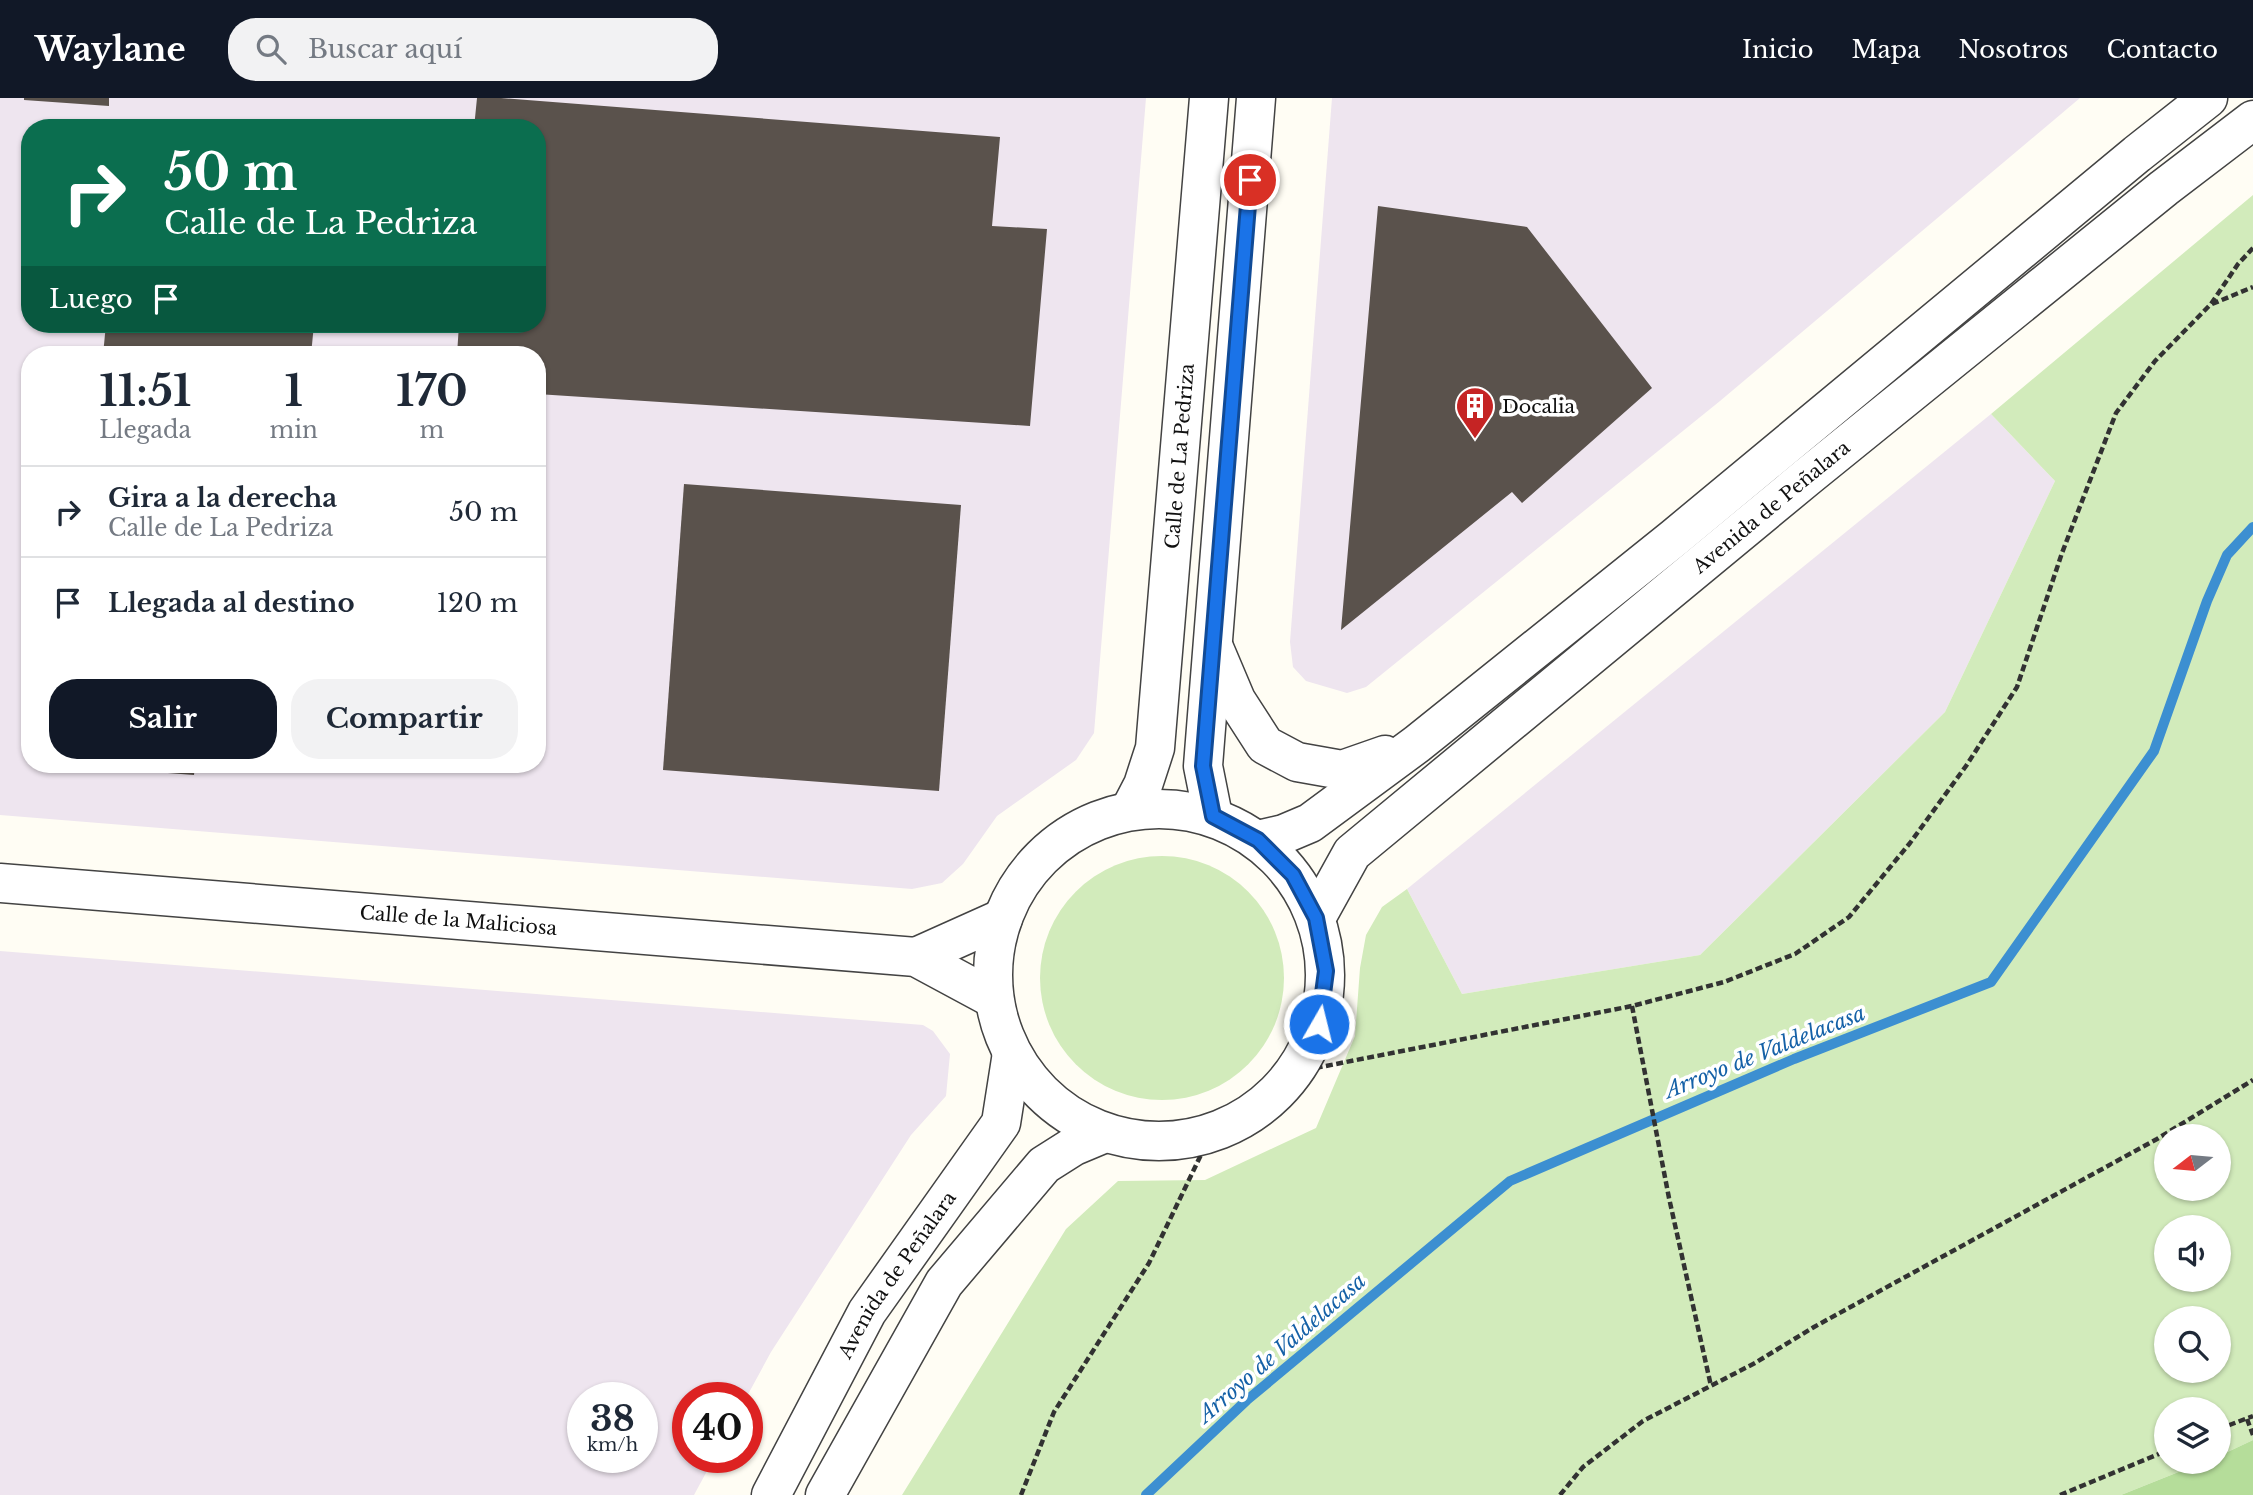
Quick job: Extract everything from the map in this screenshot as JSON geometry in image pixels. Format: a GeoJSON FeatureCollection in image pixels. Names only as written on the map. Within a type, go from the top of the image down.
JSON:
{"type":"FeatureCollection","features":[{"type":"Feature","properties":{"kind":"street","name":"Calle de La Pedriza"},"geometry":{"type":"LineString","coordinates":[[1130,810],[1143,785],[1155,748],[1209,98]]}},
{"type":"Feature","properties":{"kind":"street"},"geometry":{"type":"LineString","coordinates":[[1213,816],[1203,766],[1256,98]]}},
{"type":"Feature","properties":{"kind":"street","name":"Avenida de Peñalara"},"geometry":{"type":"LineString","coordinates":[[1258,840],[1284,834],[1310,822],[1417,744],[1674,538],[2208,98]]}},
{"type":"Feature","properties":{"kind":"street","name":"Avenida de Peñalara"},"geometry":{"type":"LineString","coordinates":[[1316,918],[1352,853],[1797,486],[2164,188],[2253,120]]}},
{"type":"Feature","properties":{"kind":"street"},"geometry":{"type":"LineString","coordinates":[[1212,645],[1236,701],[1265,745],[1297,762],[1342,770],[1417,744]]}},
{"type":"Feature","properties":{"kind":"street"},"geometry":{"type":"LineString","coordinates":[[1172,808],[1213,816],[1258,840],[1293,875],[1316,918],[1326,971],[1319,1024],[1295,1072],[1258,1110],[1211,1134],[1158,1142],[1105,1133],[1068,1114],[1036,1087],[1012,1053],[995,999],[993,958],[1003,918],[1031,867],[1076,830],[1130,810],[1172,808]]}},
{"type":"Feature","properties":{"kind":"street","name":"Calle de la Maliciosa"},"geometry":{"type":"LineString","coordinates":[[0,883],[916,957],[995,999]]}},
{"type":"Feature","properties":{"kind":"street","name":"Calle de la Maliciosa"},"geometry":{"type":"LineString","coordinates":[[916,957],[1003,918]]}},
{"type":"Feature","properties":{"kind":"street","name":"Avenida de Peñalara"},"geometry":{"type":"LineString","coordinates":[[771,1495],[867,1312],[1001,1123],[1012,1053]]}},
{"type":"Feature","properties":{"kind":"street"},"geometry":{"type":"LineString","coordinates":[[824,1495],[944,1283],[1044,1165],[1074,1146],[1105,1133]]}},
{"type":"Feature","properties":{"kind":"path"},"geometry":{"type":"LineString","coordinates":[[1295,1072],[1632,1006],[1724,982],[1795,954],[1849,917],[1910,843],[1966,766],[2017,687],[2062,553],[2116,413],[2155,361],[2211,304],[2238,264],[2253,248]]}},
{"type":"Feature","properties":{"kind":"path"},"geometry":{"type":"LineString","coordinates":[[2211,304],[2253,287]]}},
{"type":"Feature","properties":{"kind":"path"},"geometry":{"type":"LineString","coordinates":[[1632,1006],[1669,1198],[1711,1386]]}},
{"type":"Feature","properties":{"kind":"path"},"geometry":{"type":"LineString","coordinates":[[1560,1495],[1583,1467],[1643,1421],[2157,1139],[2253,1080]]}},
{"type":"Feature","properties":{"kind":"path"},"geometry":{"type":"LineString","coordinates":[[1021,1495],[1054,1412],[1149,1263],[1211,1134]]}},
{"type":"Feature","properties":{"kind":"path"},"geometry":{"type":"LineString","coordinates":[[2231,1425],[2253,1416]]}},
{"type":"Feature","properties":{"kind":"path"},"geometry":{"type":"LineString","coordinates":[[2247,1419],[2253,1435]]}},
{"type":"Feature","properties":{"kind":"path"},"geometry":{"type":"LineString","coordinates":[[2060,1495],[2154,1456]]}},
{"type":"Feature","properties":{"kind":"shaded area"},"geometry":{"type":"Polygon","coordinates":[[[0,98],[1146,98],[1094,733],[1076,760],[997,816],[963,864],[942,883],[912,889],[0,815],[0,98]]]}},
{"type":"Feature","properties":{"kind":"shaded area"},"geometry":{"type":"Polygon","coordinates":[[[1332,98],[2080,98],[1720,401],[1366,687],[1347,693],[1306,681],[1293,667],[1290,642],[1332,98]]]}},
{"type":"Feature","properties":{"kind":"shaded area"},"geometry":{"type":"Polygon","coordinates":[[[1991,414],[2055,481],[1945,712],[1700,955],[1462,994],[1407,889],[1991,414]]]}},
{"type":"Feature","properties":{"kind":"shaded area"},"geometry":{"type":"Polygon","coordinates":[[[0,951],[923,1025],[933,1031],[950,1054],[946,1096],[911,1135],[771,1352],[755,1382],[672,1382],[672,1473],[706,1473],[694,1495],[0,1495],[0,951]]]}},
{"type":"Feature","properties":{"kind":"green space"},"geometry":{"type":"Polygon","coordinates":[[[2253,195],[2253,1440],[2231,1450],[2231,1397],[2154,1397],[2154,1474],[2174,1474],[2121,1495],[902,1495],[1066,1229],[1118,1181],[1205,1180],[1316,1128],[1355,1036],[1360,968],[1366,935],[1382,907],[1407,889],[1462,994],[1700,955],[1945,712],[2055,481],[1991,414],[2253,195]]]}},
{"type":"Feature","properties":{"kind":"green space"},"geometry":{"type":"Polygon","coordinates":[[[1162,856],[1209,866],[1230,877],[1248,892],[1263,910],[1274,931],[1284,978],[1274,1025],[1263,1046],[1248,1064],[1230,1079],[1209,1090],[1162,1100],[1115,1090],[1094,1079],[1076,1064],[1061,1046],[1050,1025],[1040,978],[1050,931],[1061,910],[1076,892],[1094,877],[1115,866],[1162,856]]]}},
{"type":"Feature","properties":{"kind":"green space"},"geometry":{"type":"Polygon","coordinates":[[[2253,1440],[2253,1495],[2121,1495],[2174,1474],[2231,1474],[2231,1450],[2253,1440]]]}},
{"type":"Feature","properties":{"kind":"building"},"geometry":{"type":"Polygon","coordinates":[[[109,98],[109,106],[24,100],[109,98]]]}},
{"type":"Feature","properties":{"kind":"building"},"geometry":{"type":"Polygon","coordinates":[[[477,98],[501,98],[1000,137],[992,226],[1047,229],[1030,426],[546,395],[546,346],[458,346],[458,333],[546,333],[546,119],[475,119],[477,98]]]}},
{"type":"Feature","properties":{"kind":"building","name":"Docalia"},"geometry":{"type":"Polygon","coordinates":[[[1378,206],[1527,227],[1652,388],[1522,503],[1512,492],[1341,630],[1378,206]]]}},
{"type":"Feature","properties":{"kind":"building"},"geometry":{"type":"Polygon","coordinates":[[[105,333],[313,333],[312,346],[104,346],[105,333]]]}},
{"type":"Feature","properties":{"kind":"building"},"geometry":{"type":"Polygon","coordinates":[[[684,484],[961,505],[939,791],[663,770],[684,484]]]}},
{"type":"Feature","properties":{"kind":"waterway","name":"Arroyo de Valdelacasa"},"geometry":{"type":"LineString","coordinates":[[1146,1495],[1247,1400],[1510,1181],[1794,1059],[1991,982],[2154,751],[2207,601],[2227,555],[2253,527]]}},
{"type":"Feature","properties":{"kind":"place","name":"Docalia"},"geometry":{"type":"Point","coordinates":[1475,440]}},
{"type":"Feature","properties":{"kind":"route"},"geometry":{"type":"LineString","coordinates":[[1250,180],[1203,766],[1213,816],[1258,840],[1293,875],[1316,918],[1326,971],[1319,1024]]}}]}
